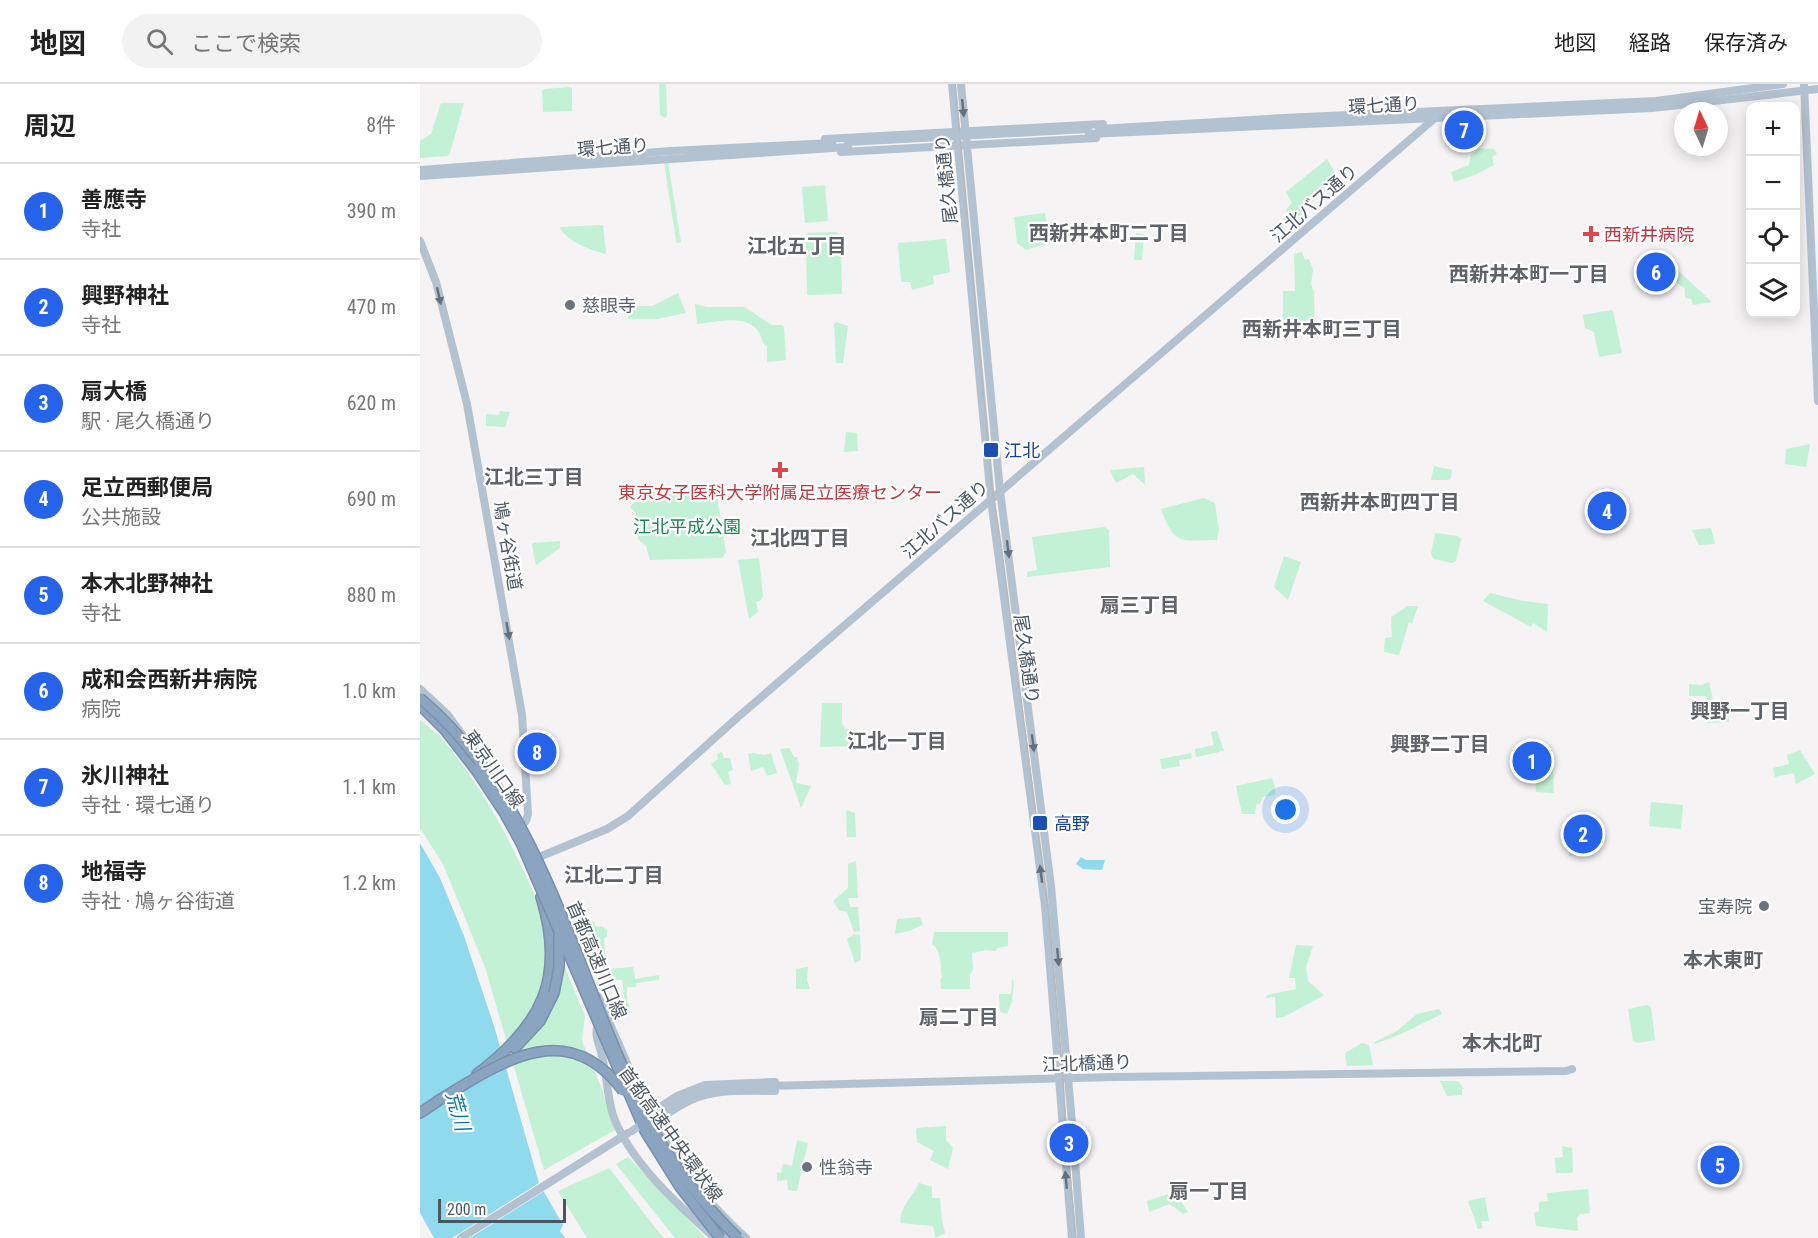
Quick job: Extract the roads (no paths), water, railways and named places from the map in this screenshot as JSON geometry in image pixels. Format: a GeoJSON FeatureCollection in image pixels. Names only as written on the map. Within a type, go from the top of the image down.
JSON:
{"type":"FeatureCollection","features":[{"type":"Feature","properties":{"kind":"highway","name":"首都高速川口線"},"geometry":{"type":"LineString","coordinates":[[420,698],[475,756],[503,796],[527,839],[643,1109],[684,1177],[717,1217],[738,1238]]}},
{"type":"Feature","properties":{"kind":"highway","name":"首都高速川口線"},"geometry":{"type":"LineString","coordinates":[[420,704],[465,755],[505,814],[524,850],[636,1111],[674,1178],[695,1208],[721,1238]]}},
{"type":"Feature","properties":{"kind":"highway","name":"首都高速中央環状線"},"geometry":{"type":"LineString","coordinates":[[437,1103],[494,1065],[522,1042],[540,1022],[554,993],[559,967],[558,928],[551,902],[527,839]]}},
{"type":"Feature","properties":{"kind":"highway","name":"首都高速川口線"},"geometry":{"type":"LineString","coordinates":[[437,1103],[503,1052],[532,1019],[544,996],[551,967],[551,939],[543,903],[524,850]]}},
{"type":"Feature","properties":{"kind":"highway","name":"首都高速中央環状線"},"geometry":{"type":"LineString","coordinates":[[420,1114],[486,1071],[527,1053],[556,1050],[587,1058],[602,1068],[618,1084],[686,1189],[732,1238]]}},
{"type":"Feature","properties":{"kind":"highway","name":"首都高速中央環状線"},"geometry":{"type":"LineString","coordinates":[[437,1103],[491,1071],[520,1058],[552,1052],[569,1054],[586,1060],[604,1073],[615,1086],[669,1181],[692,1210],[721,1238]]}},
{"type":"Feature","properties":{"kind":"main road","name":"尾久橋通り"},"geometry":{"type":"LineString","coordinates":[[952,84],[961,131]]}},
{"type":"Feature","properties":{"kind":"main road","name":"尾久橋通り"},"geometry":{"type":"LineString","coordinates":[[961,84],[962,146],[991,500],[1042,879],[1072,1238]]}},
{"type":"Feature","properties":{"kind":"main road","name":"環七通り"},"geometry":{"type":"LineString","coordinates":[[420,176],[848,144],[1656,101],[1783,84]]}},
{"type":"Feature","properties":{"kind":"main road","name":"環七通り"},"geometry":{"type":"LineString","coordinates":[[808,147],[822,140],[1110,124],[1129,129],[1652,108],[1804,88],[1818,89]]}},
{"type":"Feature","properties":{"kind":"main road"},"geometry":{"type":"LineString","coordinates":[[1804,88],[1818,401]]}},
{"type":"Feature","properties":{"kind":"main road","name":"江北バス通り"},"geometry":{"type":"LineString","coordinates":[[535,859],[607,829],[628,816],[738,717],[1000,491],[1435,118],[1447,111]]}},
{"type":"Feature","properties":{"kind":"main road","name":"環七通り"},"geometry":{"type":"LineString","coordinates":[[420,170],[677,150],[808,147],[826,153],[962,146],[1112,137],[1129,129]]}},
{"type":"Feature","properties":{"kind":"main road","name":"尾久橋通り"},"geometry":{"type":"LineString","coordinates":[[962,146],[1000,491],[1049,869],[1081,1237]]}},
{"type":"Feature","properties":{"kind":"main road","name":"鳩ヶ谷街道"},"geometry":{"type":"LineString","coordinates":[[420,241],[434,276],[466,397],[523,720],[528,814],[520,827]]}},
{"type":"Feature","properties":{"kind":"main road","name":"東京川口線"},"geometry":{"type":"LineString","coordinates":[[420,689],[448,715],[486,767],[520,827],[652,1124]]}},
{"type":"Feature","properties":{"kind":"main road","name":"東京川口線"},"geometry":{"type":"LineString","coordinates":[[420,704],[444,724],[520,827]]}},
{"type":"Feature","properties":{"kind":"main road"},"geometry":{"type":"LineString","coordinates":[[605,1020],[597,1025],[597,1035],[606,1072],[610,1105],[620,1138],[658,1183],[721,1238]]}},
{"type":"Feature","properties":{"kind":"main road","name":"江北橋通り"},"geometry":{"type":"LineString","coordinates":[[461,1238],[684,1098],[724,1087],[1068,1078],[1566,1071],[1572,1069]]}},
{"type":"Feature","properties":{"kind":"main road"},"geometry":{"type":"LineString","coordinates":[[647,1115],[677,1096],[705,1085],[777,1082],[797,1086]]}},
{"type":"Feature","properties":{"kind":"main road"},"geometry":{"type":"LineString","coordinates":[[652,1124],[680,1105],[708,1094],[776,1091],[797,1086]]}},
{"type":"Feature","properties":{"kind":"main road"},"geometry":{"type":"LineString","coordinates":[[652,1124],[696,1204],[721,1238]]}},
{"type":"Feature","properties":{"kind":"main road"},"geometry":{"type":"LineString","coordinates":[[652,1124],[695,1184],[746,1238]]}},
{"type":"Feature","properties":{"kind":"water","name":"荒川"},"geometry":{"type":"Polygon","coordinates":[[[420,843],[440,878],[464,936],[494,1026],[539,1183],[563,1225],[560,1231],[565,1238],[434,1238],[420,1213],[420,843]]]}},
{"type":"Feature","properties":{"kind":"water"},"geometry":{"type":"Polygon","coordinates":[[[1081,857],[1086,860],[1105,860],[1102,870],[1083,869],[1076,864],[1081,857]]]}},
{"type":"Feature","properties":{"kind":"tram line"},"geometry":{"type":"LineString","coordinates":[[955,84],[992,488],[1049,918],[1076,1238]]}},
{"type":"Feature","properties":{"kind":"place","name":"氷川神社"},"geometry":{"type":"Point","coordinates":[1464,130]}},
{"type":"Feature","properties":{"kind":"place","name":"西新井病院"},"geometry":{"type":"Point","coordinates":[1591,234]}},
{"type":"Feature","properties":{"kind":"place","name":"成和会西新井病院"},"geometry":{"type":"Point","coordinates":[1656,272]}},
{"type":"Feature","properties":{"kind":"place","name":"慈眼寺"},"geometry":{"type":"Point","coordinates":[570,305]}},
{"type":"Feature","properties":{"kind":"place","name":"江北"},"geometry":{"type":"Point","coordinates":[991,450]}},
{"type":"Feature","properties":{"kind":"place","name":"東京女子医科大学附属足立医療センター"},"geometry":{"type":"Point","coordinates":[780,470]}},
{"type":"Feature","properties":{"kind":"place","name":"足立西郵便局"},"geometry":{"type":"Point","coordinates":[1607,511]}},
{"type":"Feature","properties":{"kind":"place","name":"地福寺"},"geometry":{"type":"Point","coordinates":[537,752]}},
{"type":"Feature","properties":{"kind":"place","name":"善應寺"},"geometry":{"type":"Point","coordinates":[1532,761]}},
{"type":"Feature","properties":{"kind":"place","name":"高野"},"geometry":{"type":"Point","coordinates":[1040,823]}},
{"type":"Feature","properties":{"kind":"place","name":"興野神社"},"geometry":{"type":"Point","coordinates":[1583,834]}},
{"type":"Feature","properties":{"kind":"place","name":"宝寿院"},"geometry":{"type":"Point","coordinates":[1764,906]}},
{"type":"Feature","properties":{"kind":"place","name":"扇大橋"},"geometry":{"type":"Point","coordinates":[1069,1143]}},
{"type":"Feature","properties":{"kind":"place","name":"本木北野神社"},"geometry":{"type":"Point","coordinates":[1720,1165]}},
{"type":"Feature","properties":{"kind":"place","name":"性翁寺"},"geometry":{"type":"Point","coordinates":[807,1167]}},
{"type":"Feature","properties":{"kind":"district","name":"西新井本町二丁目"},"geometry":{"type":"Point","coordinates":[1109,233]}},
{"type":"Feature","properties":{"kind":"district","name":"江北五丁目"},"geometry":{"type":"Point","coordinates":[797,246]}},
{"type":"Feature","properties":{"kind":"district","name":"西新井本町一丁目"},"geometry":{"type":"Point","coordinates":[1529,274]}},
{"type":"Feature","properties":{"kind":"district","name":"西新井本町三丁目"},"geometry":{"type":"Point","coordinates":[1322,329]}},
{"type":"Feature","properties":{"kind":"district","name":"江北三丁目"},"geometry":{"type":"Point","coordinates":[534,477]}},
{"type":"Feature","properties":{"kind":"district","name":"西新井本町四丁目"},"geometry":{"type":"Point","coordinates":[1380,502]}},
{"type":"Feature","properties":{"kind":"district","name":"江北四丁目"},"geometry":{"type":"Point","coordinates":[800,538]}},
{"type":"Feature","properties":{"kind":"district","name":"扇三丁目"},"geometry":{"type":"Point","coordinates":[1140,605]}},
{"type":"Feature","properties":{"kind":"district","name":"興野一丁目"},"geometry":{"type":"Point","coordinates":[1740,711]}},
{"type":"Feature","properties":{"kind":"district","name":"江北一丁目"},"geometry":{"type":"Point","coordinates":[897,741]}},
{"type":"Feature","properties":{"kind":"district","name":"興野二丁目"},"geometry":{"type":"Point","coordinates":[1440,744]}},
{"type":"Feature","properties":{"kind":"district","name":"江北二丁目"},"geometry":{"type":"Point","coordinates":[614,875]}},
{"type":"Feature","properties":{"kind":"district","name":"本木東町"},"geometry":{"type":"Point","coordinates":[1723,960]}},
{"type":"Feature","properties":{"kind":"district","name":"扇二丁目"},"geometry":{"type":"Point","coordinates":[959,1017]}},
{"type":"Feature","properties":{"kind":"district","name":"本木北町"},"geometry":{"type":"Point","coordinates":[1502,1043]}},
{"type":"Feature","properties":{"kind":"district","name":"扇一丁目"},"geometry":{"type":"Point","coordinates":[1209,1191]}},
{"type":"Feature","properties":{"kind":"park label","name":"江北平成公園"},"geometry":{"type":"Point","coordinates":[687,526]}}]}
